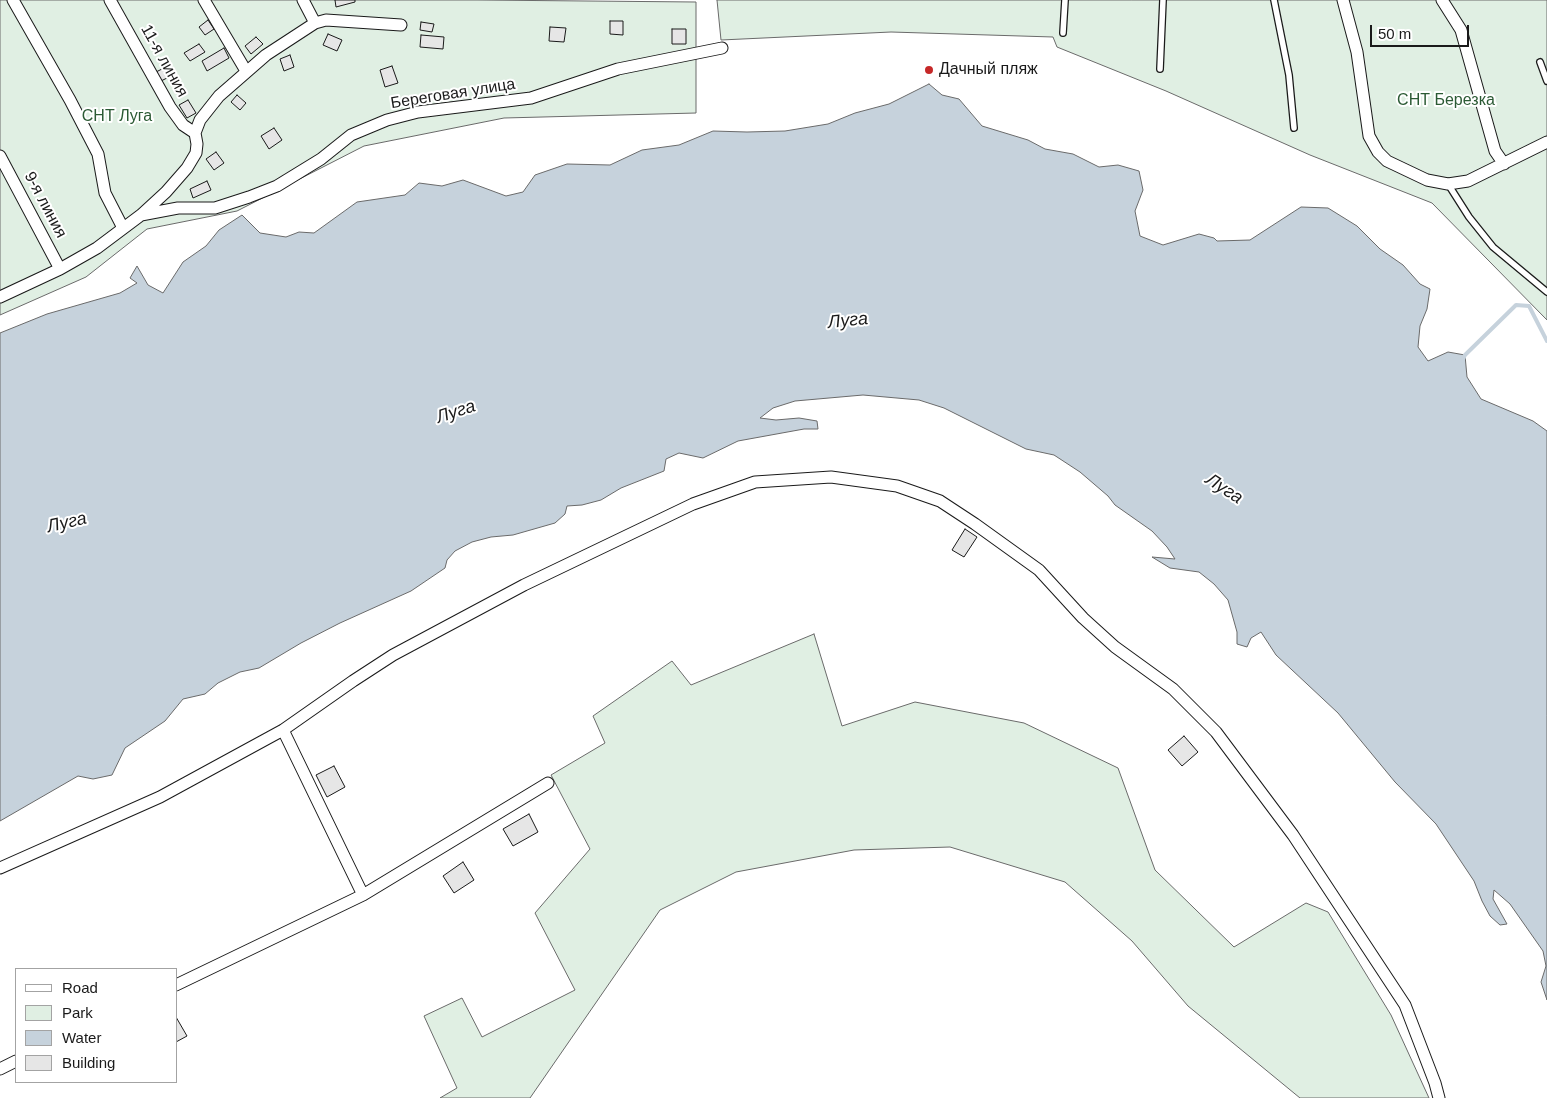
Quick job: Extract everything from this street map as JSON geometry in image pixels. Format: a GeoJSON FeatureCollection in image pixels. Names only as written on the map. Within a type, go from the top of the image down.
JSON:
{"type":"FeatureCollection","features":[{"type":"Feature","properties":{"kind":"street"},"geometry":{"type":"LineString","coordinates":[[13,0],[70,100],[98,154],[105,193],[123,228]]}},
{"type":"Feature","properties":{"kind":"street","name":"11-я линия"},"geometry":{"type":"LineString","coordinates":[[110,0],[170,107],[184,125],[195,133]]}},
{"type":"Feature","properties":{"kind":"street"},"geometry":{"type":"LineString","coordinates":[[204,0],[246,71]]}},
{"type":"Feature","properties":{"kind":"street"},"geometry":{"type":"LineString","coordinates":[[303,0],[315,23]]}},
{"type":"Feature","properties":{"kind":"street"},"geometry":{"type":"LineString","coordinates":[[1343,0],[1357,52],[1369,136],[1378,152],[1386,161],[1428,180],[1448,184],[1468,181],[1547,142]]}},
{"type":"Feature","properties":{"kind":"street"},"geometry":{"type":"LineString","coordinates":[[1442,0],[1461,30],[1496,151],[1504,164]]}},
{"type":"Feature","properties":{"kind":"street"},"geometry":{"type":"LineString","coordinates":[[0,297],[60,269],[97,248],[141,215],[166,192],[187,168],[196,153],[195,133],[200,120],[219,96],[266,55],[315,23],[326,20],[401,25]]}},
{"type":"Feature","properties":{"kind":"street","name":"Береговая улица"},"geometry":{"type":"LineString","coordinates":[[141,215],[178,208],[215,208],[249,197],[277,186],[321,159],[352,135],[386,120],[418,112],[531,98],[618,69],[722,48]]}},
{"type":"Feature","properties":{"kind":"street","name":"9-я линия"},"geometry":{"type":"LineString","coordinates":[[0,156],[60,269]]}},
{"type":"Feature","properties":{"kind":"street"},"geometry":{"type":"LineString","coordinates":[[0,868],[160,796],[283,730],[353,680],[393,655],[524,585],[692,504],[755,482],[832,477],[896,486],[940,501],[976,524],[1039,570],[1083,618],[1114,647],[1173,689],[1216,732],[1293,836],[1405,1005],[1439,1098]]}},
{"type":"Feature","properties":{"kind":"street"},"geometry":{"type":"LineString","coordinates":[[283,730],[363,895]]}},
{"type":"Feature","properties":{"kind":"street"},"geometry":{"type":"LineString","coordinates":[[178,984],[363,895],[548,783]]}},
{"type":"Feature","properties":{"kind":"street"},"geometry":{"type":"LineString","coordinates":[[0,1069],[15,1062]]}},
{"type":"Feature","properties":{"kind":"lane"},"geometry":{"type":"LineString","coordinates":[[1063,33],[1065,0]]}},
{"type":"Feature","properties":{"kind":"lane"},"geometry":{"type":"LineString","coordinates":[[1160,69],[1162,0]]}},
{"type":"Feature","properties":{"kind":"lane"},"geometry":{"type":"LineString","coordinates":[[1274,0],[1289,75],[1294,128]]}},
{"type":"Feature","properties":{"kind":"lane"},"geometry":{"type":"LineString","coordinates":[[1540,62],[1547,81]]}},
{"type":"Feature","properties":{"kind":"lane"},"geometry":{"type":"LineString","coordinates":[[1448,184],[1470,217],[1494,247],[1547,292]]}},
{"type":"Feature","properties":{"kind":"green space","name":"СНТ Луга"},"geometry":{"type":"Polygon","coordinates":[[[0,0],[696,2],[696,113],[504,118],[364,146],[237,211],[147,229],[86,277],[0,315],[0,0]]]}},
{"type":"Feature","properties":{"kind":"green space","name":"СНТ Березка"},"geometry":{"type":"Polygon","coordinates":[[[717,0],[1547,0],[1547,320],[1432,203],[1310,155],[1166,91],[1057,47],[1053,37],[891,32],[721,40],[717,0]]]}},
{"type":"Feature","properties":{"kind":"green space"},"geometry":{"type":"Polygon","coordinates":[[[814,634],[842,726],[915,702],[1024,723],[1118,768],[1155,870],[1234,947],[1306,903],[1328,912],[1391,1015],[1429,1098],[1300,1098],[1188,1006],[1132,941],[1065,882],[950,847],[854,850],[736,872],[660,910],[530,1098],[440,1098],[457,1088],[424,1016],[462,998],[482,1037],[575,990],[535,913],[590,849],[551,775],[605,743],[593,716],[672,661],[691,685],[814,634]]]}},
{"type":"Feature","properties":{"kind":"water","name":"Луга"},"geometry":{"type":"Polygon","coordinates":[[[929,84],[942,95],[959,99],[982,126],[1028,140],[1045,149],[1073,154],[1099,167],[1118,165],[1139,171],[1143,190],[1135,211],[1140,236],[1163,245],[1199,234],[1214,238],[1217,241],[1250,240],[1301,207],[1328,208],[1357,226],[1380,249],[1403,265],[1420,284],[1430,289],[1427,309],[1420,326],[1418,347],[1428,361],[1448,352],[1465,355],[1467,377],[1481,399],[1533,421],[1547,431],[1547,1000],[1541,982],[1546,966],[1543,951],[1510,904],[1494,890],[1493,899],[1507,924],[1500,925],[1490,916],[1474,881],[1436,824],[1395,782],[1338,713],[1276,655],[1261,632],[1251,638],[1247,647],[1237,644],[1237,632],[1228,600],[1214,584],[1199,572],[1170,568],[1152,557],[1175,559],[1152,531],[1115,505],[1108,496],[1080,472],[1054,455],[1026,449],[944,408],[919,400],[863,395],[795,401],[773,408],[760,418],[776,420],[799,418],[817,421],[818,429],[804,429],[738,441],[703,458],[679,453],[666,459],[664,471],[621,488],[601,500],[582,505],[567,506],[565,514],[555,523],[513,535],[491,537],[472,542],[455,551],[447,560],[445,568],[411,591],[340,623],[259,668],[240,672],[218,683],[205,694],[183,699],[165,721],[125,748],[112,775],[93,779],[78,776],[0,821],[0,333],[47,314],[120,293],[137,283],[130,278],[137,266],[148,285],[163,293],[183,262],[206,246],[219,230],[242,215],[260,233],[286,237],[299,232],[314,233],[357,202],[405,195],[419,183],[442,186],[463,180],[506,196],[523,192],[535,175],[567,164],[610,165],[642,150],[679,145],[713,131],[785,131],[828,124],[855,113],[889,104],[929,84]]]}},
{"type":"Feature","properties":{"kind":"building"},"geometry":{"type":"Polygon","coordinates":[[[335,0],[355,0],[355,2],[336,7],[335,0]]]}},
{"type":"Feature","properties":{"kind":"building"},"geometry":{"type":"Polygon","coordinates":[[[208,20],[214,29],[205,35],[199,27],[208,20]]]}},
{"type":"Feature","properties":{"kind":"building"},"geometry":{"type":"Polygon","coordinates":[[[610,21],[623,21],[623,35],[610,34],[610,21]]]}},
{"type":"Feature","properties":{"kind":"building"},"geometry":{"type":"Polygon","coordinates":[[[421,22],[434,24],[432,32],[420,30],[421,22]]]}},
{"type":"Feature","properties":{"kind":"building"},"geometry":{"type":"Polygon","coordinates":[[[550,27],[566,28],[564,42],[549,41],[550,27]]]}},
{"type":"Feature","properties":{"kind":"building"},"geometry":{"type":"Polygon","coordinates":[[[672,29],[686,29],[686,44],[672,44],[672,29]]]}},
{"type":"Feature","properties":{"kind":"building"},"geometry":{"type":"Polygon","coordinates":[[[328,34],[342,40],[337,51],[323,45],[328,34]]]}},
{"type":"Feature","properties":{"kind":"building"},"geometry":{"type":"Polygon","coordinates":[[[421,35],[444,37],[443,49],[420,47],[421,35]]]}},
{"type":"Feature","properties":{"kind":"building"},"geometry":{"type":"Polygon","coordinates":[[[256,37],[263,44],[251,54],[245,46],[256,37]]]}},
{"type":"Feature","properties":{"kind":"building"},"geometry":{"type":"Polygon","coordinates":[[[199,44],[205,52],[190,61],[184,53],[199,44]]]}},
{"type":"Feature","properties":{"kind":"building"},"geometry":{"type":"Polygon","coordinates":[[[224,48],[229,58],[207,71],[202,61],[224,48]]]}},
{"type":"Feature","properties":{"kind":"building"},"geometry":{"type":"Polygon","coordinates":[[[290,55],[294,67],[284,71],[280,59],[290,55]]]}},
{"type":"Feature","properties":{"kind":"building"},"geometry":{"type":"Polygon","coordinates":[[[168,66],[173,75],[159,82],[154,73],[168,66]]]}},
{"type":"Feature","properties":{"kind":"building"},"geometry":{"type":"Polygon","coordinates":[[[392,66],[398,83],[385,87],[380,70],[392,66]]]}},
{"type":"Feature","properties":{"kind":"building"},"geometry":{"type":"Polygon","coordinates":[[[237,95],[246,103],[240,110],[231,102],[237,95]]]}},
{"type":"Feature","properties":{"kind":"building"},"geometry":{"type":"Polygon","coordinates":[[[188,100],[196,113],[187,118],[179,105],[188,100]]]}},
{"type":"Feature","properties":{"kind":"building"},"geometry":{"type":"Polygon","coordinates":[[[274,128],[282,140],[269,149],[261,136],[274,128]]]}},
{"type":"Feature","properties":{"kind":"building"},"geometry":{"type":"Polygon","coordinates":[[[216,152],[224,163],[214,170],[206,159],[216,152]]]}},
{"type":"Feature","properties":{"kind":"building"},"geometry":{"type":"Polygon","coordinates":[[[207,181],[211,190],[193,198],[190,189],[207,181]]]}},
{"type":"Feature","properties":{"kind":"building"},"geometry":{"type":"Polygon","coordinates":[[[965,529],[977,537],[964,557],[952,550],[965,529]]]}},
{"type":"Feature","properties":{"kind":"building"},"geometry":{"type":"Polygon","coordinates":[[[1184,736],[1198,752],[1182,766],[1168,750],[1184,736]]]}},
{"type":"Feature","properties":{"kind":"building"},"geometry":{"type":"Polygon","coordinates":[[[334,766],[345,787],[327,797],[316,775],[334,766]]]}},
{"type":"Feature","properties":{"kind":"building"},"geometry":{"type":"Polygon","coordinates":[[[529,814],[538,832],[513,846],[503,829],[529,814]]]}},
{"type":"Feature","properties":{"kind":"building"},"geometry":{"type":"Polygon","coordinates":[[[463,862],[474,880],[454,893],[443,876],[463,862]]]}},
{"type":"Feature","properties":{"kind":"building"},"geometry":{"type":"Polygon","coordinates":[[[178,1020],[187,1036],[178,1041],[178,1020]]]}},
{"type":"Feature","properties":{"kind":"waterway"},"geometry":{"type":"LineString","coordinates":[[1463,359],[1516,305],[1529,306],[1547,341]]}},
{"type":"Feature","properties":{"kind":"place","name":"Дачный пляж"},"geometry":{"type":"Point","coordinates":[929,70]}}]}
